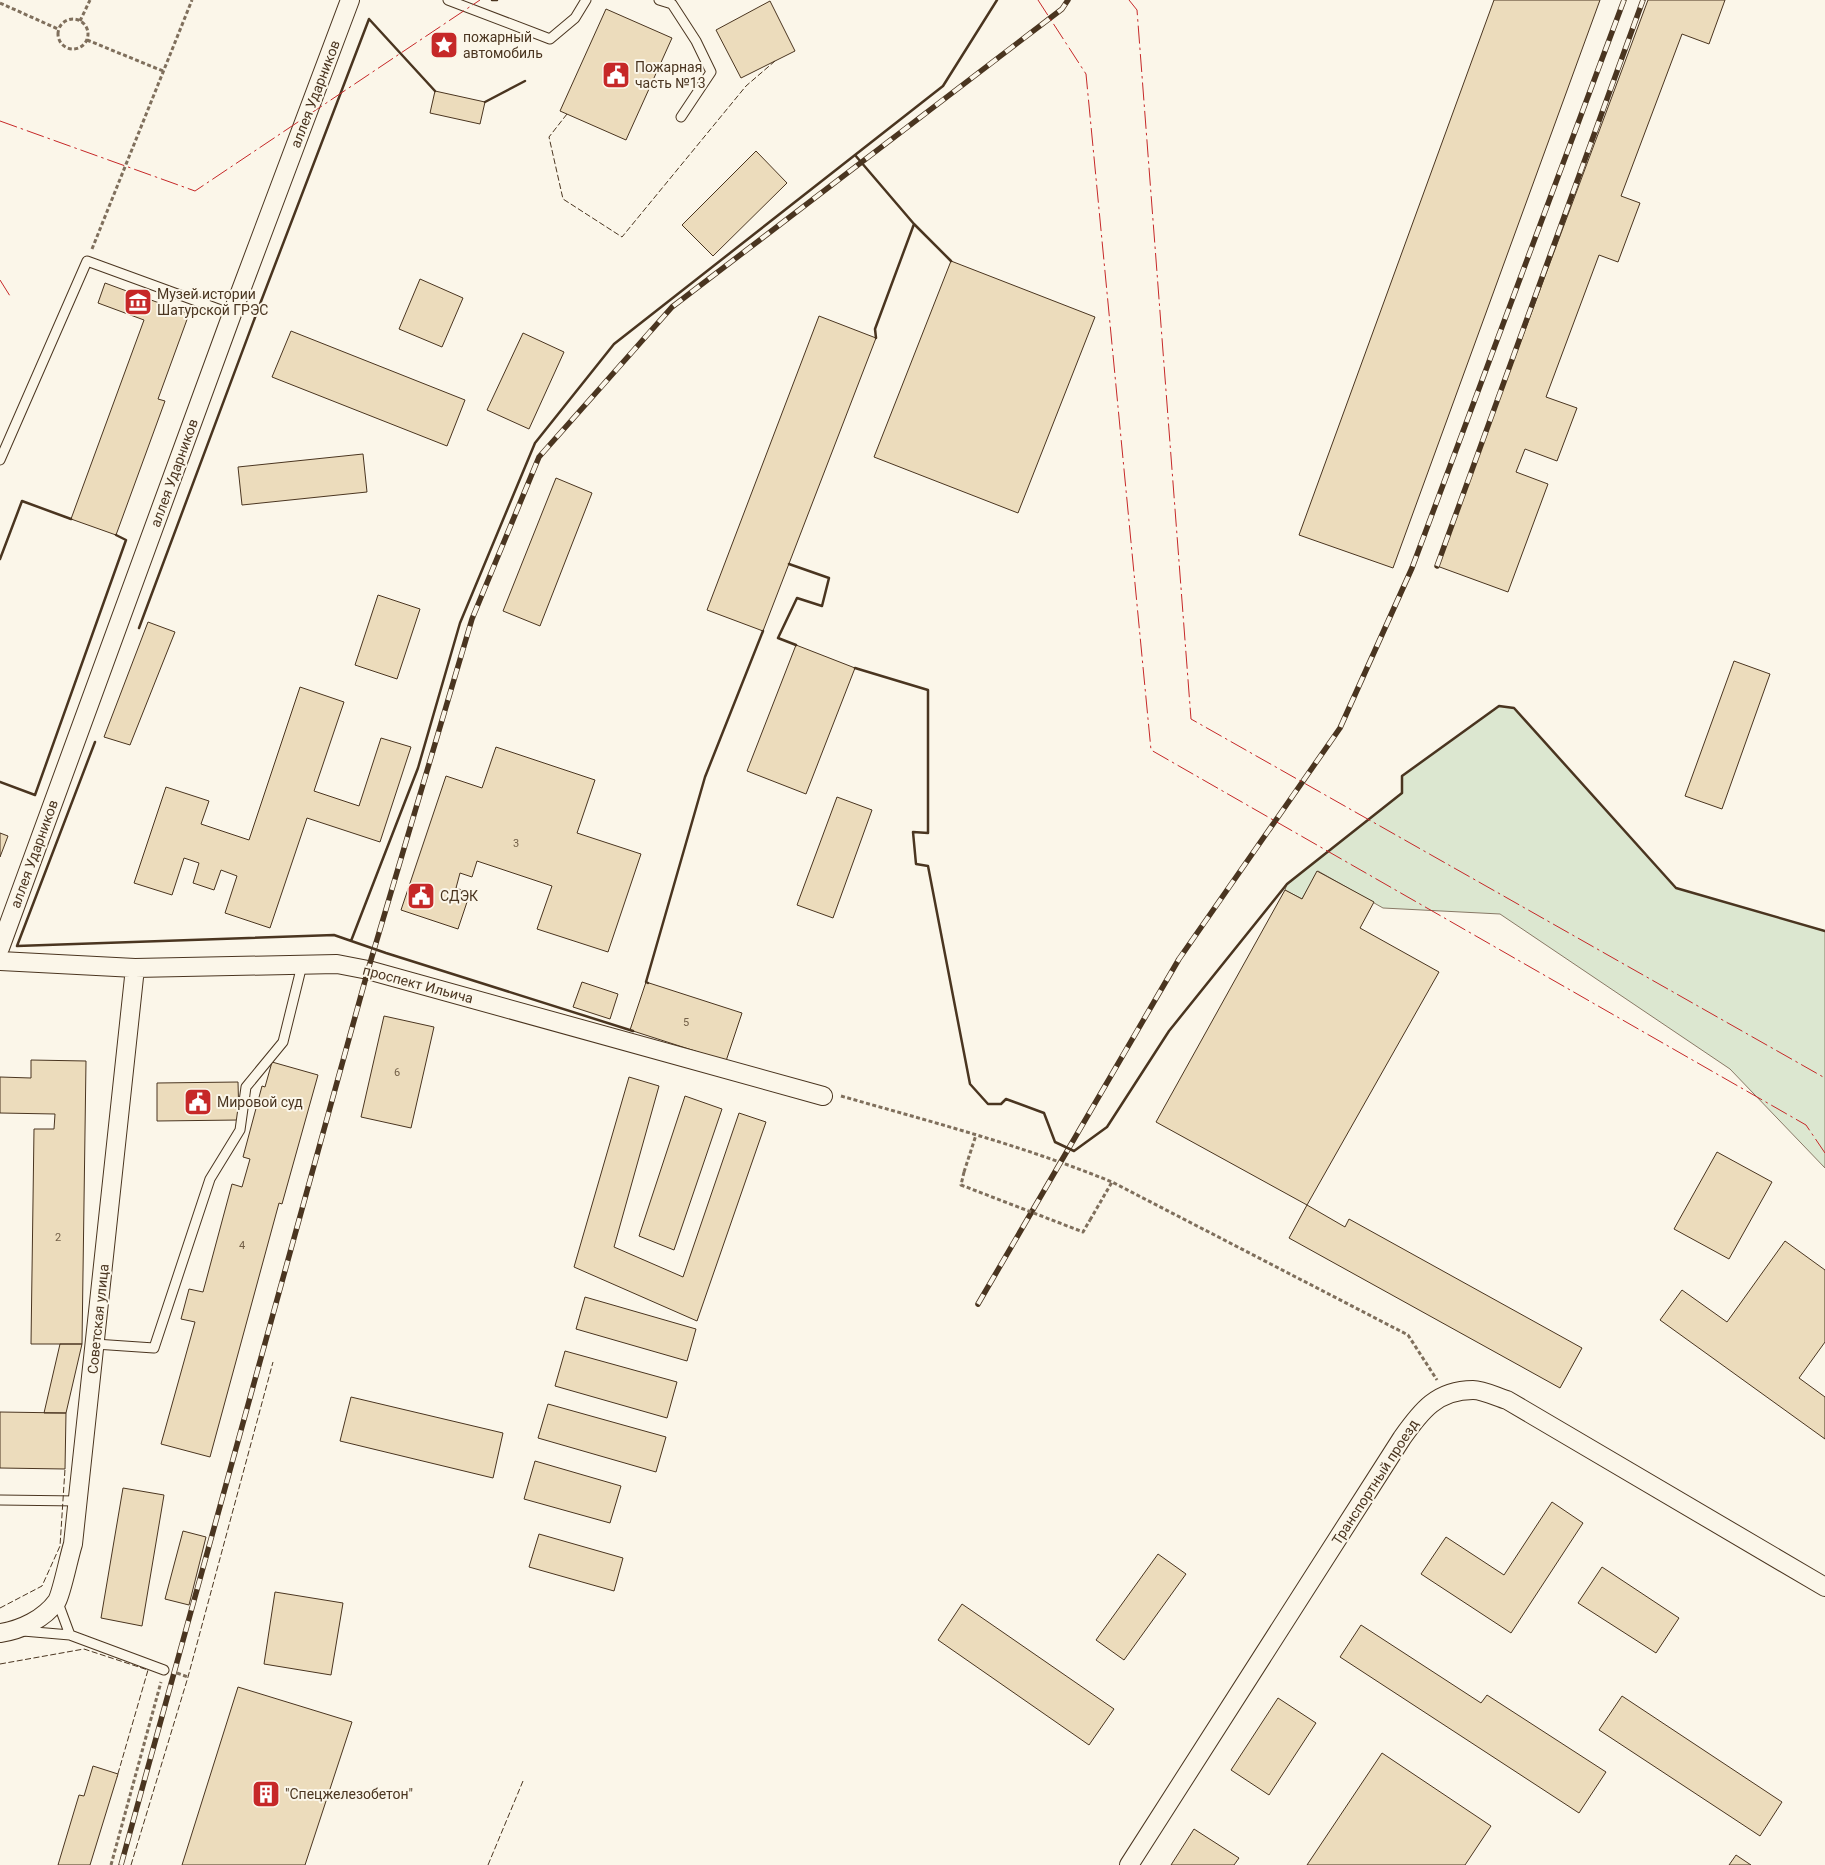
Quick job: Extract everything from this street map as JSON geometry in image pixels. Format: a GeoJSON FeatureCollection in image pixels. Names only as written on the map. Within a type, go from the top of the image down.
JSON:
{"type":"FeatureCollection","features":[{"type":"Feature","properties":{"kind":"street","name":"аллея Ударников"},"geometry":{"type":"LineString","coordinates":[[0,948],[232,314],[350,0]]}},
{"type":"Feature","properties":{"kind":"street","name":"проспект Ильича"},"geometry":{"type":"LineString","coordinates":[[0,961],[135,968],[337,964],[368,970],[823,1096]]}},
{"type":"Feature","properties":{"kind":"street","name":"Советская улица"},"geometry":{"type":"LineString","coordinates":[[8,1632],[41,1617],[57,1600],[73,1544],[135,968]]}},
{"type":"Feature","properties":{"kind":"street","name":"Транспортный проезд"},"geometry":{"type":"LineString","coordinates":[[1129,1865],[1402,1438],[1422,1410],[1446,1394],[1474,1390],[1507,1400],[1825,1587]]}},
{"type":"Feature","properties":{"kind":"lane"},"geometry":{"type":"LineString","coordinates":[[448,0],[550,39],[575,18],[586,0]]}},
{"type":"Feature","properties":{"kind":"lane"},"geometry":{"type":"LineString","coordinates":[[659,0],[672,4],[696,41],[711,72],[681,117]]}},
{"type":"Feature","properties":{"kind":"lane"},"geometry":{"type":"LineString","coordinates":[[0,460],[87,261],[232,314]]}},
{"type":"Feature","properties":{"kind":"lane"},"geometry":{"type":"LineString","coordinates":[[95,1344],[154,1348],[210,1179],[240,1130],[246,1087],[282,1042],[302,965]]}},
{"type":"Feature","properties":{"kind":"lane"},"geometry":{"type":"LineString","coordinates":[[0,1500],[78,1501]]}},
{"type":"Feature","properties":{"kind":"lane"},"geometry":{"type":"LineString","coordinates":[[57,1600],[70,1635]]}},
{"type":"Feature","properties":{"kind":"lane"},"geometry":{"type":"LineString","coordinates":[[8,1632],[40,1632],[70,1635],[164,1670]]}},
{"type":"Feature","properties":{"kind":"path"},"geometry":{"type":"LineString","coordinates":[[80,21],[90,0]]}},
{"type":"Feature","properties":{"kind":"path"},"geometry":{"type":"LineString","coordinates":[[87,261],[192,0]]}},
{"type":"Feature","properties":{"kind":"path"},"geometry":{"type":"LineString","coordinates":[[0,3],[58,29]]}},
{"type":"Feature","properties":{"kind":"path"},"geometry":{"type":"LineString","coordinates":[[73,18],[80,21],[88,30],[87,40],[81,47],[72,49],[63,46],[58,38],[58,29],[64,21],[73,18]]}},
{"type":"Feature","properties":{"kind":"path"},"geometry":{"type":"LineString","coordinates":[[87,40],[163,71]]}},
{"type":"Feature","properties":{"kind":"path"},"geometry":{"type":"LineString","coordinates":[[823,1096],[841,1096],[976,1135],[1061,1161],[1112,1182],[1408,1335],[1446,1394]]}},
{"type":"Feature","properties":{"kind":"path"},"geometry":{"type":"LineString","coordinates":[[976,1135],[961,1185],[1083,1232],[1112,1182]]}},
{"type":"Feature","properties":{"kind":"path"},"geometry":{"type":"LineString","coordinates":[[111,1865],[164,1670]]}},
{"type":"Feature","properties":{"kind":"green space"},"geometry":{"type":"Polygon","coordinates":[[[1499,706],[1514,708],[1676,888],[1825,931],[1825,1168],[1730,1069],[1500,914],[1383,908],[1318,871],[1302,899],[1285,890],[1287,884],[1402,793],[1402,776],[1499,706]]]}},
{"type":"Feature","properties":{"kind":"building"},"geometry":{"type":"Polygon","coordinates":[[[1494,0],[1600,0],[1393,568],[1299,535],[1494,0]]]}},
{"type":"Feature","properties":{"kind":"building"},"geometry":{"type":"Polygon","coordinates":[[[1648,0],[1725,0],[1709,44],[1682,34],[1621,196],[1640,203],[1618,262],[1599,255],[1546,397],[1577,408],[1557,461],[1525,449],[1516,472],[1548,484],[1508,592],[1437,566],[1648,0]]]}},
{"type":"Feature","properties":{"kind":"building"},"geometry":{"type":"Polygon","coordinates":[[[770,1],[795,51],[741,78],[716,30],[770,1]]]}},
{"type":"Feature","properties":{"kind":"building","name":"Пожарная часть №13"},"geometry":{"type":"Polygon","coordinates":[[[606,9],[672,38],[626,140],[560,111],[606,9]]]}},
{"type":"Feature","properties":{"kind":"building"},"geometry":{"type":"Polygon","coordinates":[[[435,91],[485,102],[480,124],[430,113],[435,91]]]}},
{"type":"Feature","properties":{"kind":"building"},"geometry":{"type":"Polygon","coordinates":[[[756,151],[787,183],[713,256],[682,225],[756,151]]]}},
{"type":"Feature","properties":{"kind":"building"},"geometry":{"type":"Polygon","coordinates":[[[951,261],[1095,317],[1018,513],[874,457],[951,261]]]}},
{"type":"Feature","properties":{"kind":"building"},"geometry":{"type":"Polygon","coordinates":[[[420,279],[463,298],[442,347],[399,329],[420,279]]]}},
{"type":"Feature","properties":{"kind":"building"},"geometry":{"type":"Polygon","coordinates":[[[105,283],[189,314],[158,399],[165,401],[116,535],[71,519],[144,320],[98,303],[105,283]]]}},
{"type":"Feature","properties":{"kind":"building"},"geometry":{"type":"Polygon","coordinates":[[[819,316],[876,338],[763,631],[707,610],[819,316]]]}},
{"type":"Feature","properties":{"kind":"building"},"geometry":{"type":"Polygon","coordinates":[[[291,331],[465,400],[447,446],[272,377],[291,331]]]}},
{"type":"Feature","properties":{"kind":"building"},"geometry":{"type":"Polygon","coordinates":[[[523,333],[564,352],[529,429],[487,410],[523,333]]]}},
{"type":"Feature","properties":{"kind":"building"},"geometry":{"type":"Polygon","coordinates":[[[363,454],[367,492],[242,505],[238,467],[363,454]]]}},
{"type":"Feature","properties":{"kind":"building"},"geometry":{"type":"Polygon","coordinates":[[[556,478],[592,493],[540,626],[503,611],[556,478]]]}},
{"type":"Feature","properties":{"kind":"building"},"geometry":{"type":"Polygon","coordinates":[[[378,595],[420,609],[397,679],[355,665],[378,595]]]}},
{"type":"Feature","properties":{"kind":"building"},"geometry":{"type":"Polygon","coordinates":[[[148,622],[175,632],[130,745],[104,737],[148,622]]]}},
{"type":"Feature","properties":{"kind":"building"},"geometry":{"type":"Polygon","coordinates":[[[796,645],[855,668],[806,794],[747,771],[796,645]]]}},
{"type":"Feature","properties":{"kind":"building"},"geometry":{"type":"Polygon","coordinates":[[[1734,661],[1770,674],[1722,809],[1685,796],[1734,661]]]}},
{"type":"Feature","properties":{"kind":"building"},"geometry":{"type":"Polygon","coordinates":[[[300,687],[344,702],[314,791],[359,806],[381,738],[411,747],[380,842],[307,818],[270,928],[225,913],[237,876],[221,870],[214,890],[193,883],[199,863],[184,858],[172,895],[134,883],[166,787],[209,801],[201,824],[249,840],[300,687]]]}},
{"type":"Feature","properties":{"kind":"building"},"geometry":{"type":"Polygon","coordinates":[[[496,747],[595,780],[577,833],[641,854],[608,952],[537,929],[552,886],[477,861],[472,877],[460,873],[456,888],[470,893],[458,929],[401,910],[446,776],[482,788],[496,747]]]}},
{"type":"Feature","properties":{"kind":"building"},"geometry":{"type":"Polygon","coordinates":[[[837,797],[872,810],[833,918],[797,905],[837,797]]]}},
{"type":"Feature","properties":{"kind":"building"},"geometry":{"type":"Polygon","coordinates":[[[0,833],[8,836],[0,857],[0,833]]]}},
{"type":"Feature","properties":{"kind":"building"},"geometry":{"type":"Polygon","coordinates":[[[1317,871],[1374,902],[1360,928],[1439,972],[1307,1205],[1156,1122],[1285,890],[1302,899],[1317,871]]]}},
{"type":"Feature","properties":{"kind":"building"},"geometry":{"type":"Polygon","coordinates":[[[582,982],[618,994],[610,1019],[573,1007],[582,982]]]}},
{"type":"Feature","properties":{"kind":"building"},"geometry":{"type":"Polygon","coordinates":[[[646,982],[742,1013],[726,1061],[630,1030],[646,982]]]}},
{"type":"Feature","properties":{"kind":"building"},"geometry":{"type":"Polygon","coordinates":[[[384,1016],[434,1027],[411,1128],[361,1117],[384,1016]]]}},
{"type":"Feature","properties":{"kind":"building"},"geometry":{"type":"Polygon","coordinates":[[[31,1060],[86,1061],[82,1344],[31,1344],[34,1129],[54,1129],[55,1114],[0,1113],[0,1077],[31,1078],[31,1060]]]}},
{"type":"Feature","properties":{"kind":"building"},"geometry":{"type":"Polygon","coordinates":[[[272,1062],[318,1075],[282,1204],[279,1203],[210,1457],[161,1444],[195,1322],[181,1319],[189,1289],[203,1292],[232,1184],[242,1187],[250,1159],[243,1157],[262,1086],[265,1087],[272,1062]]]}},
{"type":"Feature","properties":{"kind":"building"},"geometry":{"type":"Polygon","coordinates":[[[629,1077],[659,1086],[614,1247],[683,1277],[739,1113],[766,1122],[697,1321],[574,1267],[629,1077]]]}},
{"type":"Feature","properties":{"kind":"building","name":"Мировой суд"},"geometry":{"type":"Polygon","coordinates":[[[238,1082],[239,1120],[157,1121],[157,1083],[238,1082]]]}},
{"type":"Feature","properties":{"kind":"building"},"geometry":{"type":"Polygon","coordinates":[[[685,1096],[722,1109],[674,1250],[639,1236],[685,1096]]]}},
{"type":"Feature","properties":{"kind":"building"},"geometry":{"type":"Polygon","coordinates":[[[1717,1152],[1772,1182],[1729,1259],[1674,1229],[1717,1152]]]}},
{"type":"Feature","properties":{"kind":"building"},"geometry":{"type":"Polygon","coordinates":[[[1307,1205],[1345,1227],[1349,1219],[1582,1348],[1560,1388],[1289,1238],[1307,1205]]]}},
{"type":"Feature","properties":{"kind":"building"},"geometry":{"type":"Polygon","coordinates":[[[1785,1241],[1825,1270],[1825,1342],[1799,1378],[1825,1397],[1825,1439],[1660,1320],[1682,1290],[1727,1322],[1785,1241]]]}},
{"type":"Feature","properties":{"kind":"building"},"geometry":{"type":"Polygon","coordinates":[[[585,1297],[696,1329],[687,1361],[576,1329],[585,1297]]]}},
{"type":"Feature","properties":{"kind":"building"},"geometry":{"type":"Polygon","coordinates":[[[60,1344],[82,1344],[66,1413],[44,1413],[60,1344]]]}},
{"type":"Feature","properties":{"kind":"building"},"geometry":{"type":"Polygon","coordinates":[[[565,1351],[677,1382],[667,1418],[555,1386],[565,1351]]]}},
{"type":"Feature","properties":{"kind":"building"},"geometry":{"type":"Polygon","coordinates":[[[351,1397],[503,1433],[493,1478],[340,1441],[351,1397]]]}},
{"type":"Feature","properties":{"kind":"building"},"geometry":{"type":"Polygon","coordinates":[[[548,1404],[666,1437],[656,1472],[538,1438],[548,1404]]]}},
{"type":"Feature","properties":{"kind":"building"},"geometry":{"type":"Polygon","coordinates":[[[0,1412],[66,1413],[65,1469],[0,1468],[0,1412]]]}},
{"type":"Feature","properties":{"kind":"building"},"geometry":{"type":"Polygon","coordinates":[[[535,1461],[621,1486],[610,1523],[524,1499],[535,1461]]]}},
{"type":"Feature","properties":{"kind":"building"},"geometry":{"type":"Polygon","coordinates":[[[123,1488],[164,1495],[142,1626],[101,1618],[123,1488]]]}},
{"type":"Feature","properties":{"kind":"building"},"geometry":{"type":"Polygon","coordinates":[[[1552,1502],[1583,1523],[1511,1633],[1421,1574],[1446,1537],[1504,1575],[1552,1502]]]}},
{"type":"Feature","properties":{"kind":"building"},"geometry":{"type":"Polygon","coordinates":[[[183,1531],[206,1537],[189,1605],[165,1599],[183,1531]]]}},
{"type":"Feature","properties":{"kind":"building"},"geometry":{"type":"Polygon","coordinates":[[[539,1534],[623,1558],[614,1591],[529,1567],[539,1534]]]}},
{"type":"Feature","properties":{"kind":"building"},"geometry":{"type":"Polygon","coordinates":[[[1158,1554],[1186,1574],[1124,1660],[1096,1640],[1158,1554]]]}},
{"type":"Feature","properties":{"kind":"building"},"geometry":{"type":"Polygon","coordinates":[[[1602,1567],[1679,1618],[1656,1653],[1578,1603],[1602,1567]]]}},
{"type":"Feature","properties":{"kind":"building"},"geometry":{"type":"Polygon","coordinates":[[[275,1592],[343,1603],[331,1675],[264,1664],[275,1592]]]}},
{"type":"Feature","properties":{"kind":"building"},"geometry":{"type":"Polygon","coordinates":[[[962,1604],[1114,1709],[1089,1745],[938,1640],[962,1604]]]}},
{"type":"Feature","properties":{"kind":"building"},"geometry":{"type":"Polygon","coordinates":[[[1361,1625],[1481,1703],[1487,1695],[1606,1772],[1579,1813],[1340,1657],[1361,1625]]]}},
{"type":"Feature","properties":{"kind":"building","name":"\"Спецжелезобетон\""},"geometry":{"type":"Polygon","coordinates":[[[238,1687],[352,1722],[305,1865],[182,1865],[238,1687]]]}},
{"type":"Feature","properties":{"kind":"building"},"geometry":{"type":"Polygon","coordinates":[[[1622,1696],[1782,1802],[1760,1836],[1599,1730],[1622,1696]]]}},
{"type":"Feature","properties":{"kind":"building"},"geometry":{"type":"Polygon","coordinates":[[[1278,1698],[1316,1723],[1269,1795],[1231,1770],[1278,1698]]]}},
{"type":"Feature","properties":{"kind":"building"},"geometry":{"type":"Polygon","coordinates":[[[1382,1753],[1491,1826],[1465,1865],[1307,1865],[1382,1753]]]}},
{"type":"Feature","properties":{"kind":"building"},"geometry":{"type":"Polygon","coordinates":[[[93,1766],[118,1774],[90,1865],[58,1865],[79,1795],[84,1796],[93,1766]]]}},
{"type":"Feature","properties":{"kind":"building"},"geometry":{"type":"Polygon","coordinates":[[[1194,1829],[1239,1858],[1234,1865],[1171,1865],[1194,1829]]]}},
{"type":"Feature","properties":{"kind":"building"},"geometry":{"type":"Polygon","coordinates":[[[1736,1855],[1751,1865],[1729,1865],[1736,1855]]]}},
{"type":"Feature","properties":{"kind":"railway"},"geometry":{"type":"LineString","coordinates":[[121,1865],[368,970],[472,619],[539,457],[672,307],[1062,9],[1068,0]]}},
{"type":"Feature","properties":{"kind":"railway"},"geometry":{"type":"LineString","coordinates":[[978,1304],[1179,959],[1340,728],[1412,568],[1624,0]]}},
{"type":"Feature","properties":{"kind":"railway"},"geometry":{"type":"LineString","coordinates":[[1437,566],[1643,0]]}},
{"type":"Feature","properties":{"kind":"fence"},"geometry":{"type":"LineString","coordinates":[[567,114],[549,137],[563,199],[622,237],[746,86],[775,61]]}},
{"type":"Feature","properties":{"kind":"fence"},"geometry":{"type":"LineString","coordinates":[[131,1865],[188,1677],[273,1362]]}},
{"type":"Feature","properties":{"kind":"fence"},"geometry":{"type":"LineString","coordinates":[[0,1608],[42,1586],[60,1546],[65,1469]]}},
{"type":"Feature","properties":{"kind":"fence"},"geometry":{"type":"LineString","coordinates":[[0,1664],[84,1649],[148,1670],[117,1777]]}},
{"type":"Feature","properties":{"kind":"fence"},"geometry":{"type":"LineString","coordinates":[[488,1865],[523,1781]]}},
{"type":"Feature","properties":{"kind":"wall"},"geometry":{"type":"LineString","coordinates":[[492,0],[497,0]]}},
{"type":"Feature","properties":{"kind":"wall"},"geometry":{"type":"LineString","coordinates":[[351,941],[418,768],[460,623],[535,443],[614,344],[943,86],[997,0]]}},
{"type":"Feature","properties":{"kind":"wall"},"geometry":{"type":"LineString","coordinates":[[139,628],[369,19],[435,91]]}},
{"type":"Feature","properties":{"kind":"wall"},"geometry":{"type":"LineString","coordinates":[[485,102],[525,81]]}},
{"type":"Feature","properties":{"kind":"wall"},"geometry":{"type":"LineString","coordinates":[[855,155],[914,224],[951,261]]}},
{"type":"Feature","properties":{"kind":"wall"},"geometry":{"type":"LineString","coordinates":[[876,338],[875,329],[914,224]]}},
{"type":"Feature","properties":{"kind":"wall"},"geometry":{"type":"LineString","coordinates":[[0,559],[22,501],[71,519]]}},
{"type":"Feature","properties":{"kind":"wall"},"geometry":{"type":"LineString","coordinates":[[0,782],[35,795],[126,540],[116,535]]}},
{"type":"Feature","properties":{"kind":"wall"},"geometry":{"type":"LineString","coordinates":[[789,564],[829,578],[822,606],[797,598],[778,638],[796,645]]}},
{"type":"Feature","properties":{"kind":"wall"},"geometry":{"type":"LineString","coordinates":[[648,983],[646,982],[705,777],[763,631]]}},
{"type":"Feature","properties":{"kind":"wall"},"geometry":{"type":"LineString","coordinates":[[855,668],[928,690],[928,833],[913,832],[916,864],[928,866],[970,1084],[988,1104],[1001,1104],[1006,1099],[1044,1113],[1055,1142],[1074,1151],[1107,1127],[1169,1031],[1287,884],[1402,793],[1402,776],[1499,706],[1514,708],[1676,888],[1825,931]]}},
{"type":"Feature","properties":{"kind":"wall"},"geometry":{"type":"LineString","coordinates":[[95,742],[17,946],[334,935],[633,1031]]}},
{"type":"Feature","properties":{"kind":"power"},"geometry":{"type":"LineString","coordinates":[[0,121],[195,191],[480,0]]}},
{"type":"Feature","properties":{"kind":"power"},"geometry":{"type":"LineString","coordinates":[[1038,0],[1086,74],[1151,750],[1806,1125],[1825,1153]]}},
{"type":"Feature","properties":{"kind":"power"},"geometry":{"type":"LineString","coordinates":[[1129,0],[1137,10],[1191,719],[1825,1078]]}},
{"type":"Feature","properties":{"kind":"power"},"geometry":{"type":"LineString","coordinates":[[0,280],[10,296]]}},
{"type":"Feature","properties":{"kind":"place","name":"пожарный автомобиль"},"geometry":{"type":"Point","coordinates":[444,45]}},
{"type":"Feature","properties":{"kind":"place","name":"Пожарная часть №13"},"geometry":{"type":"Point","coordinates":[616,75]}},
{"type":"Feature","properties":{"kind":"place","name":"Музей истории Шатурской ГРЭС"},"geometry":{"type":"Point","coordinates":[138,302]}},
{"type":"Feature","properties":{"kind":"place","name":"СДЭК"},"geometry":{"type":"Point","coordinates":[421,896]}},
{"type":"Feature","properties":{"kind":"place","name":"Мировой суд"},"geometry":{"type":"Point","coordinates":[198,1102]}},
{"type":"Feature","properties":{"kind":"place","name":"\"Спецжелезобетон\""},"geometry":{"type":"Point","coordinates":[266,1794]}}]}
